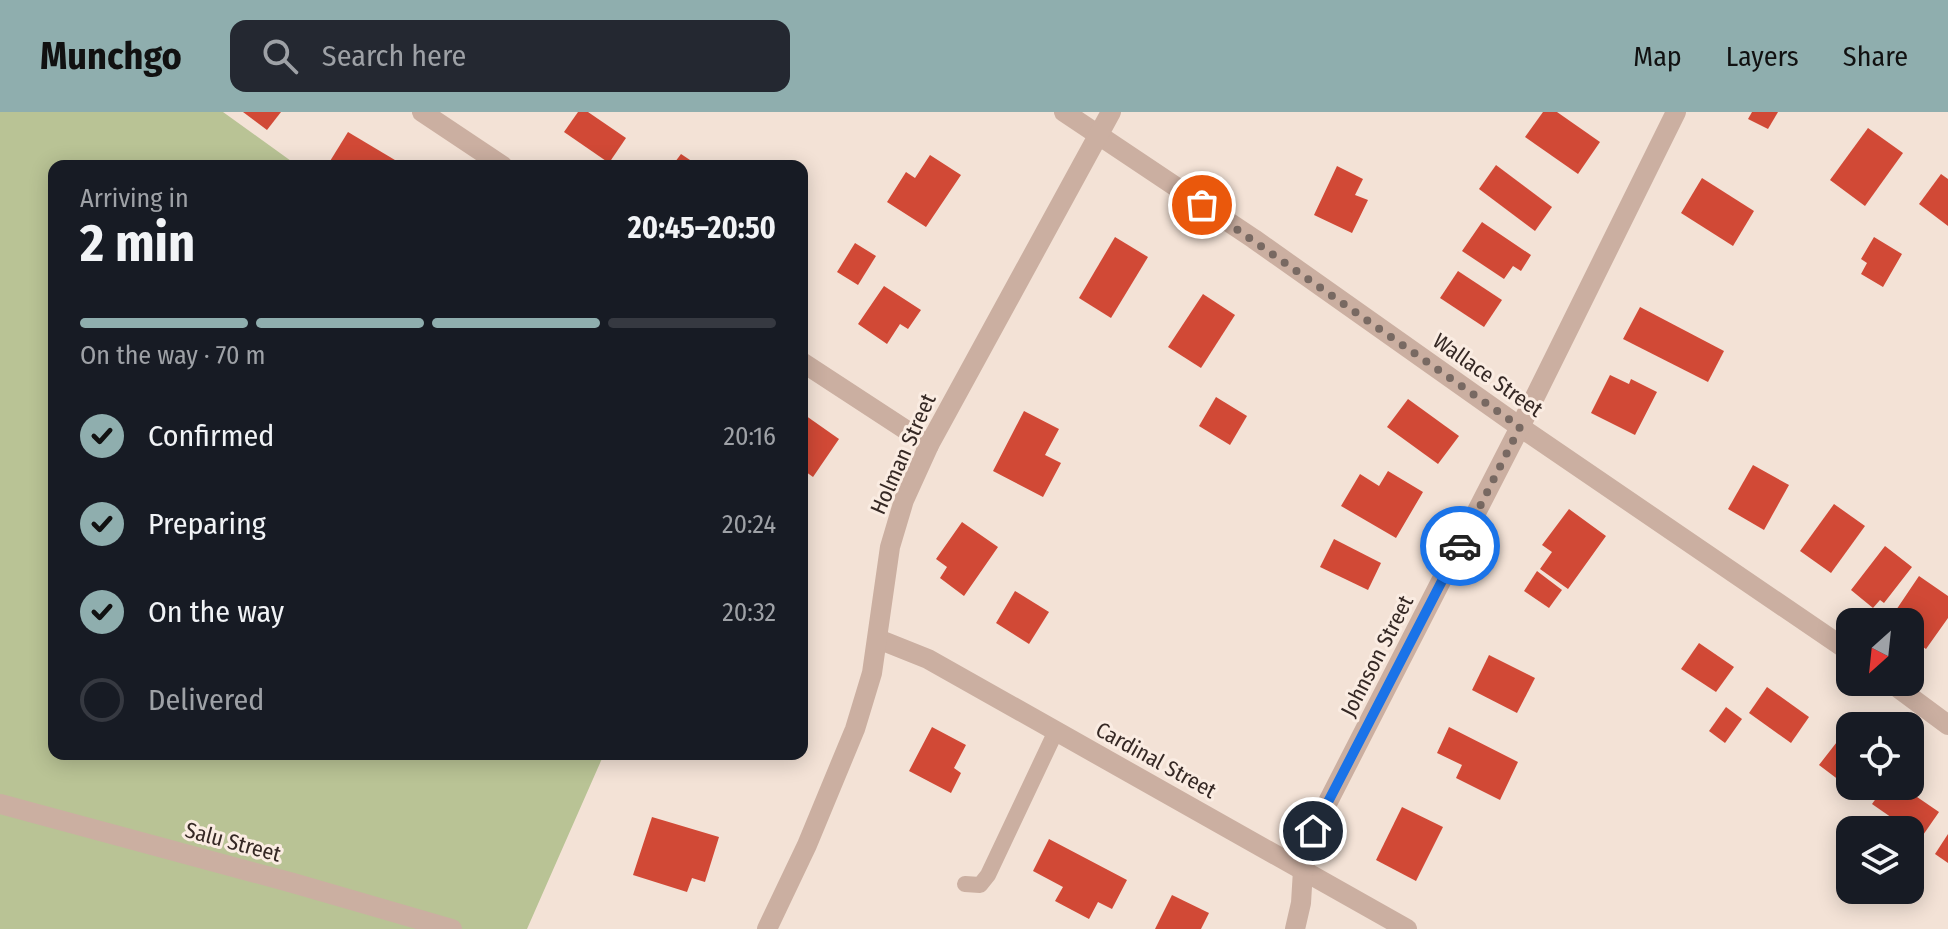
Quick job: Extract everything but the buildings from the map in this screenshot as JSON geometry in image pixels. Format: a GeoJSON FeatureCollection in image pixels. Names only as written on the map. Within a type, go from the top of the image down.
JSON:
{"type":"FeatureCollection","features":[{"type":"Feature","properties":{"kind":"street"},"geometry":{"type":"LineString","coordinates":[[422,112],[494,160]]}},
{"type":"Feature","properties":{"kind":"street","name":"Wallace Street"},"geometry":{"type":"LineString","coordinates":[[1064,112],[1254,239],[1520,427],[1836,642]]}},
{"type":"Feature","properties":{"kind":"street","name":"Holman Street"},"geometry":{"type":"LineString","coordinates":[[767,929],[807,845],[855,729],[872,673],[890,547],[904,500],[929,445],[1111,112]]}},
{"type":"Feature","properties":{"kind":"street","name":"Johnson Street"},"geometry":{"type":"LineString","coordinates":[[1295,929],[1301,903],[1303,870],[1313,831],[1520,427],[1676,112]]}},
{"type":"Feature","properties":{"kind":"street"},"geometry":{"type":"LineString","coordinates":[[808,366],[929,445]]}},
{"type":"Feature","properties":{"kind":"street","name":"Cardinal Street"},"geometry":{"type":"LineString","coordinates":[[878,639],[928,659],[1407,929]]}},
{"type":"Feature","properties":{"kind":"street"},"geometry":{"type":"LineString","coordinates":[[1909,696],[1948,725]]}},
{"type":"Feature","properties":{"kind":"street","name":"Salu Street"},"geometry":{"type":"LineString","coordinates":[[0,804],[452,929]]}},
{"type":"Feature","properties":{"kind":"lane"},"geometry":{"type":"LineString","coordinates":[[965,884],[980,885],[988,875],[1056,731]]}},
{"type":"Feature","properties":{"kind":"green space"},"geometry":{"type":"Polygon","coordinates":[[[0,112],[223,112],[290,160],[48,160],[48,760],[601,760],[527,929],[0,929],[0,112]]]}},
{"type":"Feature","properties":{"kind":"way so far"},"geometry":{"type":"LineString","coordinates":[[1202,205],[1520,427],[1460,546]]}},
{"type":"Feature","properties":{"kind":"route"},"geometry":{"type":"LineString","coordinates":[[1313,831],[1460,546]]}}]}
